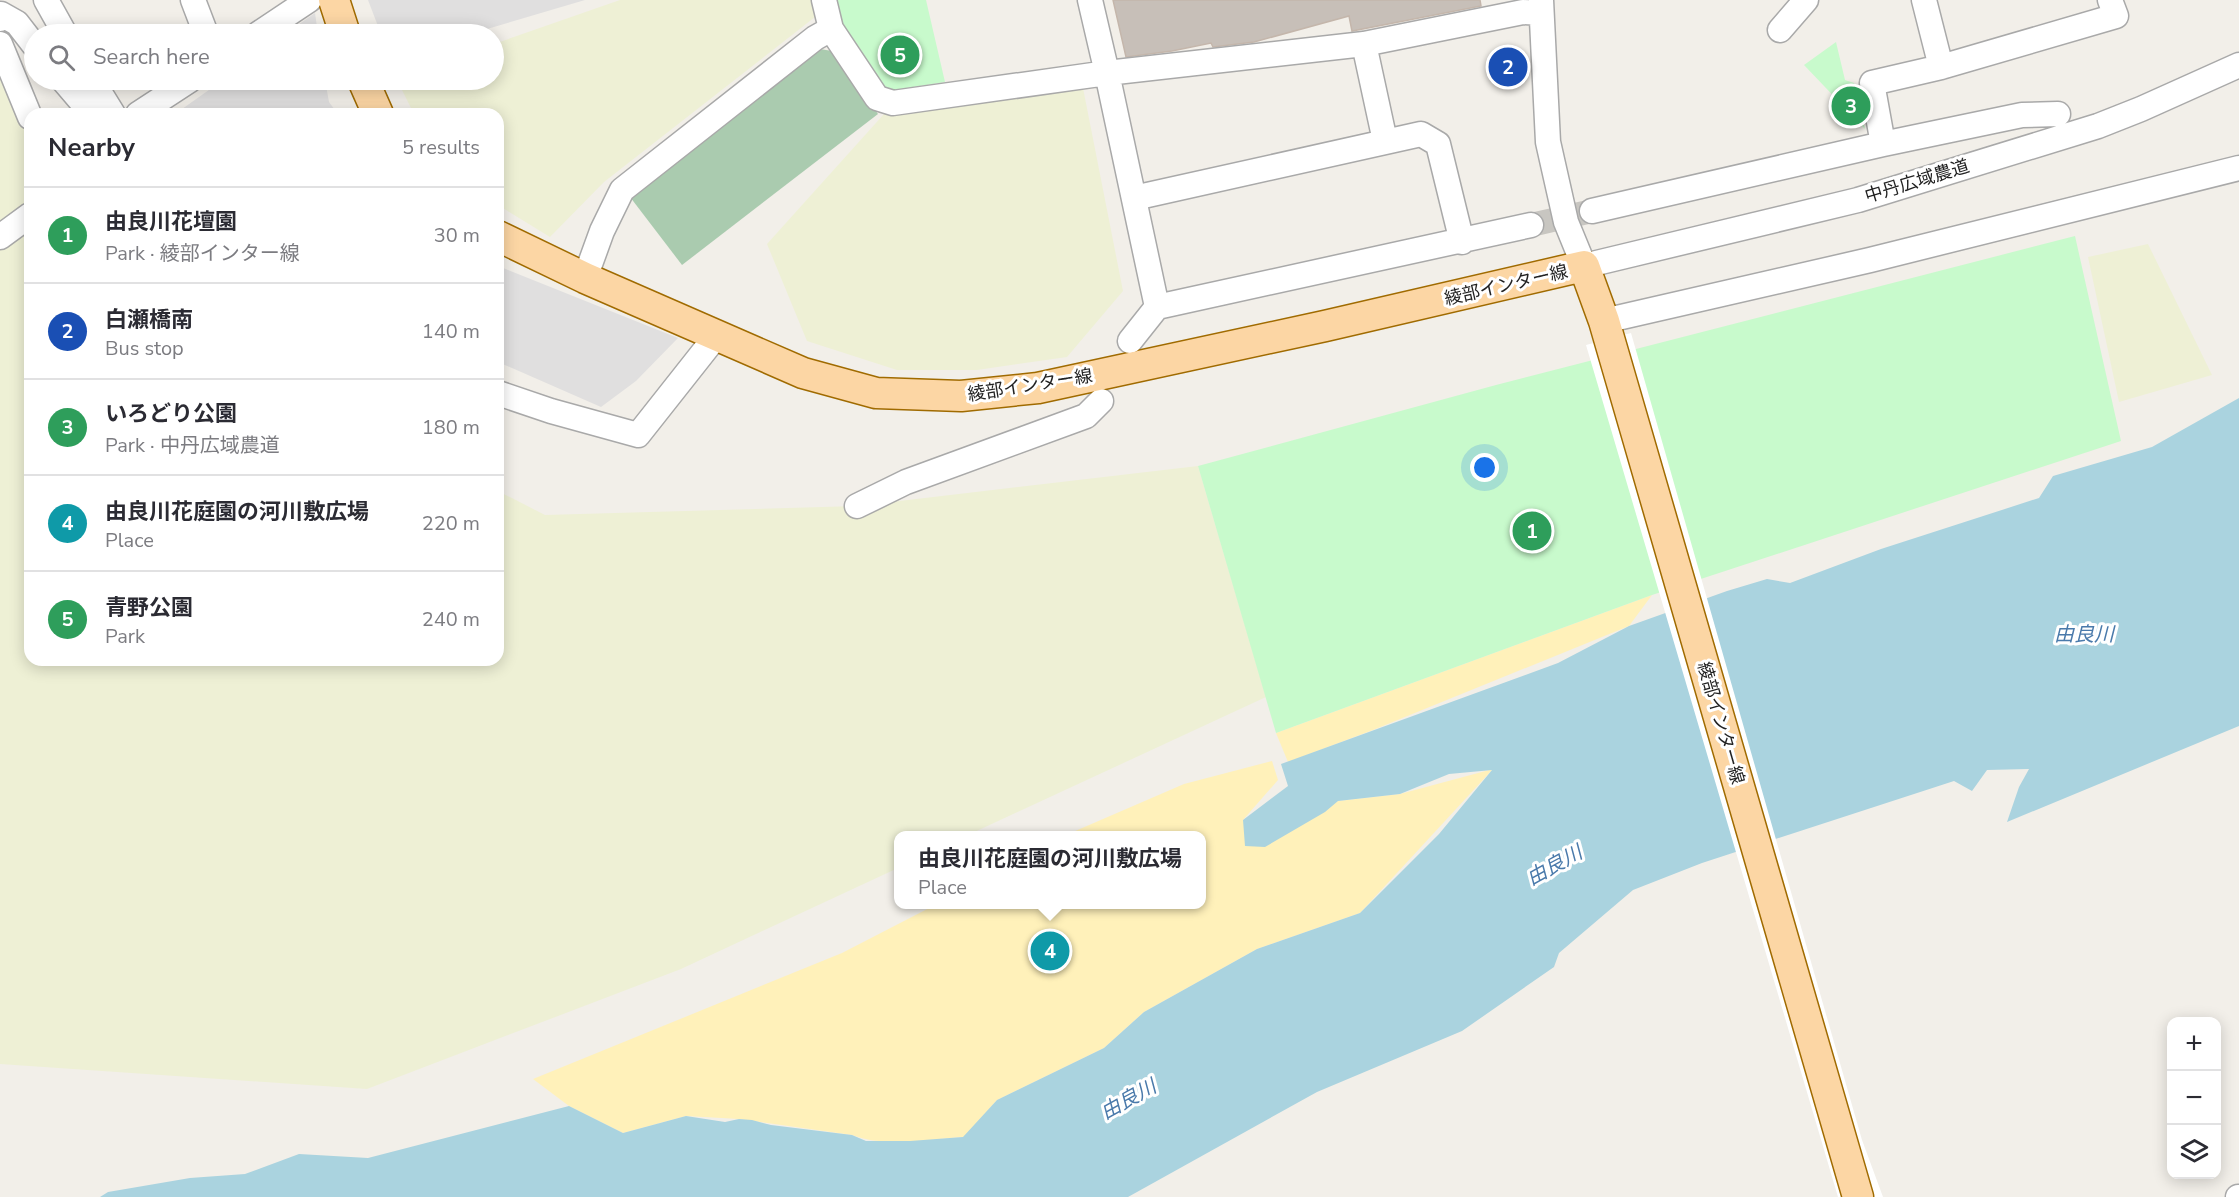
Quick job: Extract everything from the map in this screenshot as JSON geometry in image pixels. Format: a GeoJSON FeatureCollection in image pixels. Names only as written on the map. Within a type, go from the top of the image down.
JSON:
{"type":"FeatureCollection","features":[{"type":"Feature","properties":{"kind":"main road"},"geometry":{"type":"LineString","coordinates":[[334,0],[342,24]]}},
{"type":"Feature","properties":{"kind":"main road"},"geometry":{"type":"LineString","coordinates":[[367,90],[375,108]]}},
{"type":"Feature","properties":{"kind":"main road","name":"綾部インター線"},"geometry":{"type":"LineString","coordinates":[[504,239],[585,278],[803,373],[876,393],[961,396],[1049,386],[1584,266],[1613,328],[1858,1197]]}},
{"type":"Feature","properties":{"kind":"street"},"geometry":{"type":"LineString","coordinates":[[46,0],[59,24]]}},
{"type":"Feature","properties":{"kind":"street"},"geometry":{"type":"LineString","coordinates":[[193,0],[202,24]]}},
{"type":"Feature","properties":{"kind":"street"},"geometry":{"type":"LineString","coordinates":[[273,24],[309,0]]}},
{"type":"Feature","properties":{"kind":"street"},"geometry":{"type":"LineString","coordinates":[[824,0],[831,29],[877,98],[893,103],[1107,73],[1364,44],[1541,7],[1548,142],[1566,222],[1584,266]]}},
{"type":"Feature","properties":{"kind":"street"},"geometry":{"type":"LineString","coordinates":[[1090,0],[1157,307]]}},
{"type":"Feature","properties":{"kind":"street"},"geometry":{"type":"LineString","coordinates":[[1780,30],[1806,0]]}},
{"type":"Feature","properties":{"kind":"street"},"geometry":{"type":"LineString","coordinates":[[1924,0],[1941,67]]}},
{"type":"Feature","properties":{"kind":"street"},"geometry":{"type":"LineString","coordinates":[[1883,144],[1872,83],[1941,67],[2116,16],[2110,0]]}},
{"type":"Feature","properties":{"kind":"street"},"geometry":{"type":"LineString","coordinates":[[0,19],[1,14],[17,23],[24,32]]}},
{"type":"Feature","properties":{"kind":"street"},"geometry":{"type":"LineString","coordinates":[[585,278],[602,231],[622,190],[815,38],[831,29]]}},
{"type":"Feature","properties":{"kind":"street"},"geometry":{"type":"LineString","coordinates":[[0,44],[26,108]]}},
{"type":"Feature","properties":{"kind":"street"},"geometry":{"type":"LineString","coordinates":[[1364,44],[1385,141]]}},
{"type":"Feature","properties":{"kind":"street","name":"中丹広域農道"},"geometry":{"type":"LineString","coordinates":[[1584,266],[1881,193],[2098,126],[2239,65]]}},
{"type":"Feature","properties":{"kind":"street"},"geometry":{"type":"LineString","coordinates":[[72,90],[87,108]]}},
{"type":"Feature","properties":{"kind":"street"},"geometry":{"type":"LineString","coordinates":[[98,90],[109,108]]}},
{"type":"Feature","properties":{"kind":"street"},"geometry":{"type":"LineString","coordinates":[[147,108],[175,90]]}},
{"type":"Feature","properties":{"kind":"street"},"geometry":{"type":"LineString","coordinates":[[1592,211],[1883,144],[2022,115],[2058,114]]}},
{"type":"Feature","properties":{"kind":"street"},"geometry":{"type":"LineString","coordinates":[[1134,198],[1421,134],[1438,144],[1462,242]]}},
{"type":"Feature","properties":{"kind":"street"},"geometry":{"type":"LineString","coordinates":[[1613,328],[1870,260],[2239,168]]}},
{"type":"Feature","properties":{"kind":"street"},"geometry":{"type":"LineString","coordinates":[[0,237],[24,219]]}},
{"type":"Feature","properties":{"kind":"street"},"geometry":{"type":"LineString","coordinates":[[1130,341],[1157,307],[1462,242],[1531,225]]}},
{"type":"Feature","properties":{"kind":"street"},"geometry":{"type":"LineString","coordinates":[[504,395],[551,411],[638,435],[717,335]]}},
{"type":"Feature","properties":{"kind":"street"},"geometry":{"type":"LineString","coordinates":[[857,506],[906,482],[1086,416],[1101,401]]}},
{"type":"Feature","properties":{"kind":"shaded area"},"geometry":{"type":"Polygon","coordinates":[[[368,0],[585,0],[504,24],[377,24],[368,0]]]}},
{"type":"Feature","properties":{"kind":"shaded area"},"geometry":{"type":"Polygon","coordinates":[[[315,13],[317,24],[299,24],[315,13]]]}},
{"type":"Feature","properties":{"kind":"shaded area"},"geometry":{"type":"Polygon","coordinates":[[[209,90],[327,90],[329,102],[334,108],[183,108],[209,90]]]}},
{"type":"Feature","properties":{"kind":"shaded area"},"geometry":{"type":"Polygon","coordinates":[[[504,268],[678,338],[636,381],[601,407],[504,365],[504,268]]]}},
{"type":"Feature","properties":{"kind":"green space"},"geometry":{"type":"Polygon","coordinates":[[[620,0],[812,0],[815,17],[604,182],[550,237],[504,209],[504,108],[411,108],[402,90],[504,90],[504,41],[620,0]]]}},
{"type":"Feature","properties":{"kind":"green space"},"geometry":{"type":"Polygon","coordinates":[[[834,0],[926,0],[945,82],[888,91],[840,28],[834,0]]]}},
{"type":"Feature","properties":{"kind":"green space"},"geometry":{"type":"Polygon","coordinates":[[[1836,42],[1845,80],[1854,83],[1865,129],[1804,65],[1836,42]]]}},
{"type":"Feature","properties":{"kind":"green space"},"geometry":{"type":"Polygon","coordinates":[[[814,48],[832,51],[878,114],[682,265],[627,193],[814,48]]]}},
{"type":"Feature","properties":{"kind":"green space"},"geometry":{"type":"Polygon","coordinates":[[[0,76],[24,122],[24,666],[504,666],[504,494],[545,515],[857,506],[1198,466],[1266,697],[977,831],[894,831],[894,870],[681,969],[367,1089],[0,1064],[0,76]]]}},
{"type":"Feature","properties":{"kind":"green space"},"geometry":{"type":"Polygon","coordinates":[[[1083,88],[1123,291],[1067,357],[977,370],[897,370],[807,341],[767,244],[884,114],[1083,88]]]}},
{"type":"Feature","properties":{"kind":"green space"},"geometry":{"type":"Polygon","coordinates":[[[2075,236],[2121,441],[1652,595],[1276,733],[1198,466],[1496,385],[2075,236]]]}},
{"type":"Feature","properties":{"kind":"green space"},"geometry":{"type":"Polygon","coordinates":[[[2148,244],[2212,375],[2119,402],[2088,257],[2148,244]]]}},
{"type":"Feature","properties":{"kind":"sand"},"geometry":{"type":"Polygon","coordinates":[[[1652,595],[1629,626],[1288,762],[1276,733],[1652,595]]]}},
{"type":"Feature","properties":{"kind":"sand"},"geometry":{"type":"Polygon","coordinates":[[[1272,761],[1278,780],[1243,820],[1309,820],[1338,801],[1400,794],[1493,769],[1360,913],[1257,949],[1144,1012],[1104,1048],[997,1100],[964,1137],[907,1142],[879,1141],[739,1119],[686,1116],[623,1133],[569,1106],[533,1079],[842,953],[927,909],[1206,909],[1206,831],[1075,831],[1184,784],[1272,761]]]}},
{"type":"Feature","properties":{"kind":"water","name":"由良川"},"geometry":{"type":"Polygon","coordinates":[[[2239,398],[2239,726],[2007,822],[2019,787],[2029,769],[1987,770],[1972,791],[1954,781],[1702,863],[1633,890],[1559,953],[1554,967],[1462,1031],[1317,1092],[1128,1197],[100,1197],[108,1192],[190,1178],[245,1174],[299,1154],[368,1158],[569,1106],[623,1133],[686,1116],[725,1122],[739,1119],[752,1120],[771,1125],[852,1135],[866,1141],[910,1141],[963,1137],[997,1100],[1104,1048],[1144,1012],[1257,949],[1360,913],[1439,834],[1492,770],[1449,774],[1400,794],[1338,801],[1325,812],[1265,847],[1245,846],[1243,820],[1288,786],[1281,764],[1558,663],[1629,626],[1727,591],[1767,579],[1790,583],[1881,549],[2039,498],[2053,476],[2152,447],[2239,398]]]}},
{"type":"Feature","properties":{"kind":"pier"},"geometry":{"type":"Polygon","coordinates":[[[1631,333],[1862,1140],[1883,1197],[1838,1197],[1586,345],[1631,333]]]}},
{"type":"Feature","properties":{"kind":"building"},"geometry":{"type":"Polygon","coordinates":[[[1113,0],[1480,0],[1481,6],[1352,31],[1349,16],[1254,42],[1213,47],[1211,43],[1126,57],[1113,0]]]}},
{"type":"Feature","properties":{"kind":"tunnel"},"geometry":{"type":"LineString","coordinates":[[1531,225],[1592,211]]}},
{"type":"Feature","properties":{"kind":"place","name":"青野公園"},"geometry":{"type":"Point","coordinates":[900,55]}},
{"type":"Feature","properties":{"kind":"place","name":"白瀬橋南"},"geometry":{"type":"Point","coordinates":[1508,67]}},
{"type":"Feature","properties":{"kind":"place","name":"いろどり公園"},"geometry":{"type":"Point","coordinates":[1851,106]}},
{"type":"Feature","properties":{"kind":"place","name":"由良川花壇園"},"geometry":{"type":"Point","coordinates":[1532,531]}},
{"type":"Feature","properties":{"kind":"place","name":"由良川花庭園の河川敷広場"},"geometry":{"type":"Point","coordinates":[1050,951]}}]}
